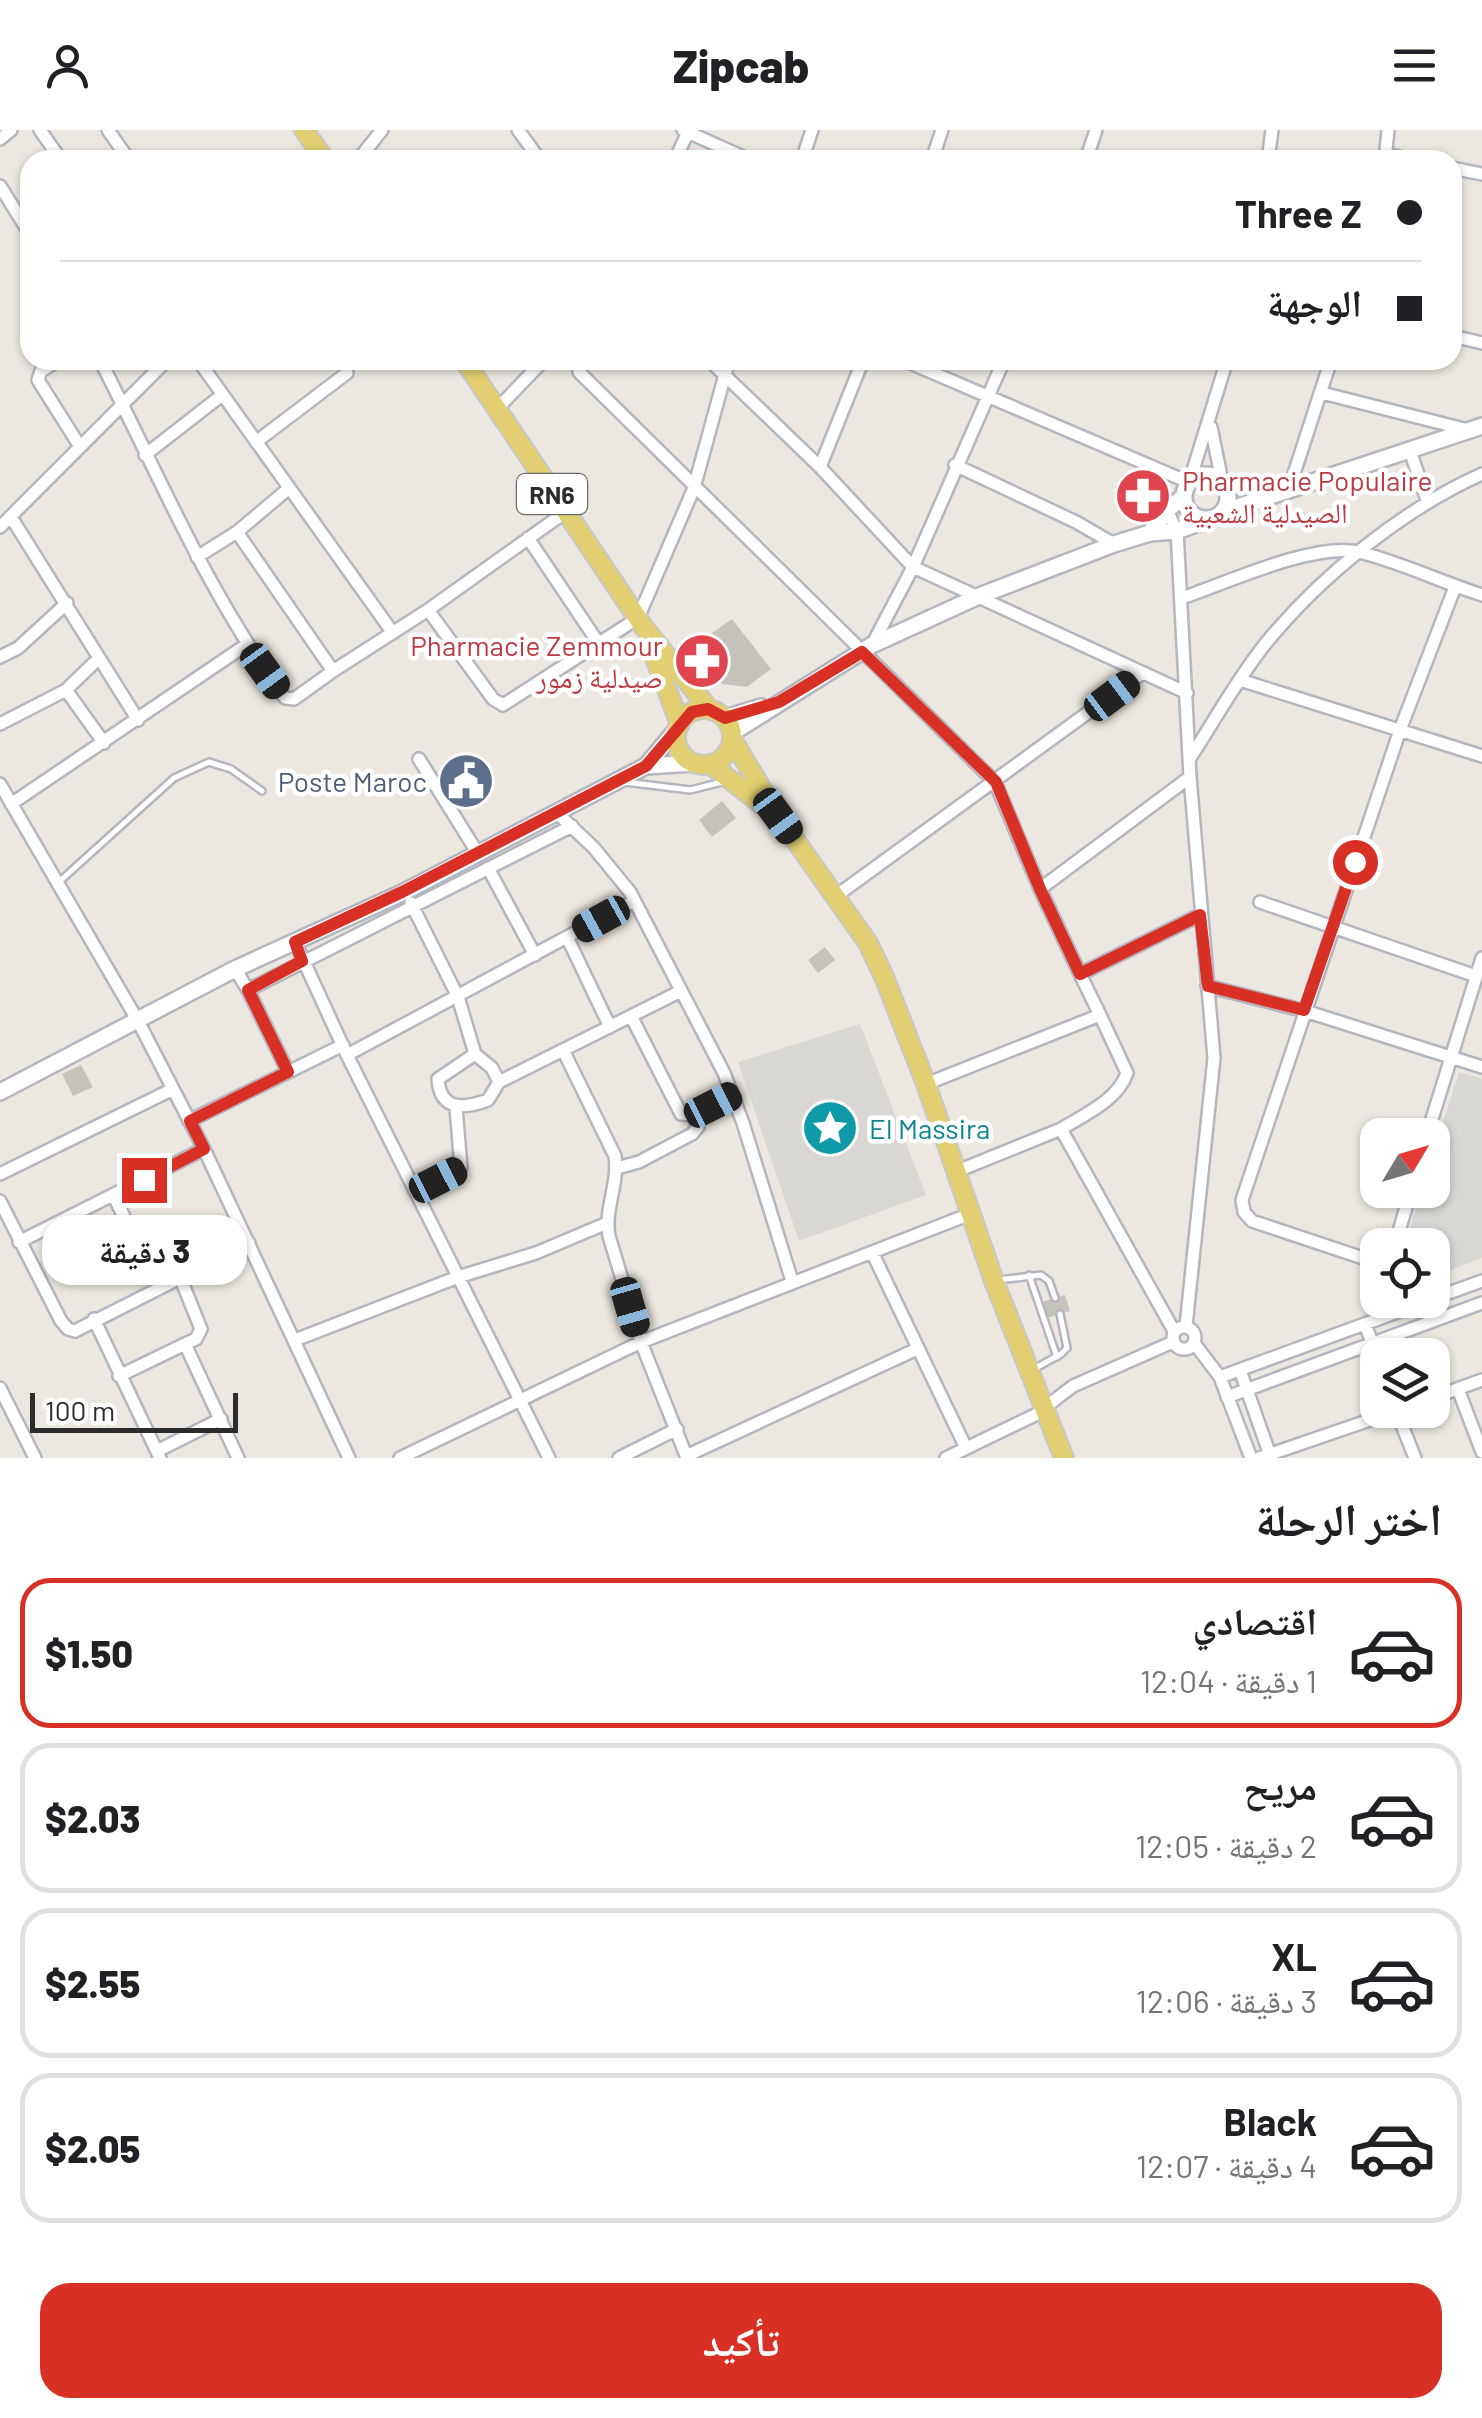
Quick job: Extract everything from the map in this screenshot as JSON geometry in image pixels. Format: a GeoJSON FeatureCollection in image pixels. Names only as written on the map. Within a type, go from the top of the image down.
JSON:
{"type":"FeatureCollection","features":[{"type":"Feature","properties":{"kind":"main road","name":"RN6"},"geometry":{"type":"LineString","coordinates":[[471,370],[641,622],[725,725],[778,816],[868,944],[926,1084],[994,1281],[1064,1458]]}},
{"type":"Feature","properties":{"kind":"main road"},"geometry":{"type":"LineString","coordinates":[[0,1092],[235,969],[402,892],[646,766],[692,712],[725,725],[779,702],[867,648],[979,596],[1114,544],[1150,533],[1177,531],[1272,494],[1476,428]]}},
{"type":"Feature","properties":{"kind":"main road"},"geometry":{"type":"LineString","coordinates":[[1150,533],[1187,486],[1206,474],[1224,484],[1272,494]]}},
{"type":"Feature","properties":{"kind":"main road"},"geometry":{"type":"LineString","coordinates":[[1187,486],[1189,512],[1204,519],[1217,515],[1227,505],[1224,484]]}},
{"type":"Feature","properties":{"kind":"main road","name":"RN6"},"geometry":{"type":"LineString","coordinates":[[641,622],[678,726],[678,745],[778,816]]}},
{"type":"Feature","properties":{"kind":"main road"},"geometry":{"type":"LineString","coordinates":[[646,766],[702,764],[726,756],[725,725]]}},
{"type":"Feature","properties":{"kind":"street"},"geometry":{"type":"LineString","coordinates":[[0,139],[11,130]]}},
{"type":"Feature","properties":{"kind":"street"},"geometry":{"type":"LineString","coordinates":[[366,150],[382,130]]}},
{"type":"Feature","properties":{"kind":"street"},"geometry":{"type":"LineString","coordinates":[[685,131],[728,150]]}},
{"type":"Feature","properties":{"kind":"street"},"geometry":{"type":"LineString","coordinates":[[0,186],[20,218]]}},
{"type":"Feature","properties":{"kind":"street"},"geometry":{"type":"LineString","coordinates":[[43,370],[38,380],[79,445]]}},
{"type":"Feature","properties":{"kind":"street"},"geometry":{"type":"LineString","coordinates":[[105,370],[198,558],[246,644],[288,700],[394,634],[564,513]]}},
{"type":"Feature","properties":{"kind":"street"},"geometry":{"type":"LineString","coordinates":[[0,527],[157,370]]}},
{"type":"Feature","properties":{"kind":"street"},"geometry":{"type":"LineString","coordinates":[[205,370],[394,634]]}},
{"type":"Feature","properties":{"kind":"street"},"geometry":{"type":"LineString","coordinates":[[497,410],[535,370]]}},
{"type":"Feature","properties":{"kind":"street"},"geometry":{"type":"LineString","coordinates":[[719,370],[820,467],[912,567],[1187,693]]}},
{"type":"Feature","properties":{"kind":"street"},"geometry":{"type":"LineString","coordinates":[[428,610],[497,704],[508,703],[599,644],[641,622],[694,488],[726,370]]}},
{"type":"Feature","properties":{"kind":"street"},"geometry":{"type":"LineString","coordinates":[[820,467],[859,370]]}},
{"type":"Feature","properties":{"kind":"street"},"geometry":{"type":"LineString","coordinates":[[928,370],[1187,486],[1224,370]]}},
{"type":"Feature","properties":{"kind":"street"},"geometry":{"type":"LineString","coordinates":[[867,648],[912,567],[999,370]]}},
{"type":"Feature","properties":{"kind":"street"},"geometry":{"type":"LineString","coordinates":[[1289,489],[1328,370]]}},
{"type":"Feature","properties":{"kind":"street"},"geometry":{"type":"LineString","coordinates":[[256,442],[347,372]]}},
{"type":"Feature","properties":{"kind":"street"},"geometry":{"type":"LineString","coordinates":[[579,372],[694,488],[867,648],[996,782],[1040,889],[1128,1073],[1125,1081],[1090,1111],[1061,1128],[954,1172]]}},
{"type":"Feature","properties":{"kind":"street"},"geometry":{"type":"LineString","coordinates":[[1322,392],[1476,428]]}},
{"type":"Feature","properties":{"kind":"street"},"geometry":{"type":"LineString","coordinates":[[145,455],[222,395]]}},
{"type":"Feature","properties":{"kind":"street"},"geometry":{"type":"LineString","coordinates":[[1210,423],[1224,484]]}},
{"type":"Feature","properties":{"kind":"street"},"geometry":{"type":"LineString","coordinates":[[1410,451],[1428,500]]}},
{"type":"Feature","properties":{"kind":"street"},"geometry":{"type":"LineString","coordinates":[[955,466],[1076,522],[1114,544]]}},
{"type":"Feature","properties":{"kind":"street"},"geometry":{"type":"LineString","coordinates":[[1190,758],[1266,643],[1359,552],[1428,500],[1482,474]]}},
{"type":"Feature","properties":{"kind":"street"},"geometry":{"type":"LineString","coordinates":[[198,558],[238,532],[288,489]]}},
{"type":"Feature","properties":{"kind":"street"},"geometry":{"type":"LineString","coordinates":[[1166,510],[1177,531],[1190,777],[1213,1033],[1212,1085],[1178,1333]]}},
{"type":"Feature","properties":{"kind":"street"},"geometry":{"type":"LineString","coordinates":[[11,517],[138,720]]}},
{"type":"Feature","properties":{"kind":"street"},"geometry":{"type":"LineString","coordinates":[[238,532],[333,671]]}},
{"type":"Feature","properties":{"kind":"street"},"geometry":{"type":"LineString","coordinates":[[528,538],[599,644]]}},
{"type":"Feature","properties":{"kind":"street"},"geometry":{"type":"LineString","coordinates":[[1182,598],[1333,550],[1359,552],[1482,595]]}},
{"type":"Feature","properties":{"kind":"street"},"geometry":{"type":"LineString","coordinates":[[1360,1257],[1252,1221],[1242,1206],[1400,730],[1455,587]]}},
{"type":"Feature","properties":{"kind":"street"},"geometry":{"type":"LineString","coordinates":[[0,657],[18,648],[66,604]]}},
{"type":"Feature","properties":{"kind":"street"},"geometry":{"type":"LineString","coordinates":[[11,804],[246,644]]}},
{"type":"Feature","properties":{"kind":"street"},"geometry":{"type":"LineString","coordinates":[[0,724],[66,690],[98,659]]}},
{"type":"Feature","properties":{"kind":"street"},"geometry":{"type":"LineString","coordinates":[[836,896],[1141,674]]}},
{"type":"Feature","properties":{"kind":"street"},"geometry":{"type":"LineString","coordinates":[[1240,680],[1481,753]]}},
{"type":"Feature","properties":{"kind":"street"},"geometry":{"type":"LineString","coordinates":[[66,690],[104,743]]}},
{"type":"Feature","properties":{"kind":"street"},"geometry":{"type":"LineString","coordinates":[[419,760],[477,852]]}},
{"type":"Feature","properties":{"kind":"street"},"geometry":{"type":"LineString","coordinates":[[1040,889],[1190,777]]}},
{"type":"Feature","properties":{"kind":"street"},"geometry":{"type":"LineString","coordinates":[[0,784],[173,1088],[349,1458]]}},
{"type":"Feature","properties":{"kind":"street"},"geometry":{"type":"LineString","coordinates":[[556,812],[594,848],[634,901],[680,991],[732,1095],[792,1282]]}},
{"type":"Feature","properties":{"kind":"street"},"geometry":{"type":"LineString","coordinates":[[248,990],[572,826]]}},
{"type":"Feature","properties":{"kind":"street"},"geometry":{"type":"LineString","coordinates":[[488,868],[534,955]]}},
{"type":"Feature","properties":{"kind":"street"},"geometry":{"type":"LineString","coordinates":[[402,892],[414,906],[458,997],[475,1054],[492,1068],[499,1082]]}},
{"type":"Feature","properties":{"kind":"street"},"geometry":{"type":"LineString","coordinates":[[190,1121],[288,1072],[458,997],[634,901]]}},
{"type":"Feature","properties":{"kind":"street"},"geometry":{"type":"LineString","coordinates":[[1260,902],[1476,976]]}},
{"type":"Feature","properties":{"kind":"street"},"geometry":{"type":"LineString","coordinates":[[1080,974],[1200,915]]}},
{"type":"Feature","properties":{"kind":"street"},"geometry":{"type":"LineString","coordinates":[[568,938],[610,1027]]}},
{"type":"Feature","properties":{"kind":"street"},"geometry":{"type":"LineString","coordinates":[[295,942],[549,1458]]}},
{"type":"Feature","properties":{"kind":"street"},"geometry":{"type":"LineString","coordinates":[[1432,1118],[1482,958]]}},
{"type":"Feature","properties":{"kind":"street"},"geometry":{"type":"LineString","coordinates":[[235,969],[288,1072]]}},
{"type":"Feature","properties":{"kind":"street"},"geometry":{"type":"LineString","coordinates":[[1208,986],[1304,1010],[1482,1067]]}},
{"type":"Feature","properties":{"kind":"street"},"geometry":{"type":"LineString","coordinates":[[475,1054],[438,1079],[446,1103],[456,1108],[488,1100],[499,1082],[680,991]]}},
{"type":"Feature","properties":{"kind":"street"},"geometry":{"type":"LineString","coordinates":[[926,1084],[1100,1014]]}},
{"type":"Feature","properties":{"kind":"street"},"geometry":{"type":"LineString","coordinates":[[631,1016],[681,1114],[693,1115],[732,1095]]}},
{"type":"Feature","properties":{"kind":"street"},"geometry":{"type":"LineString","coordinates":[[563,1050],[615,1156],[617,1168],[607,1223],[641,1342],[687,1457],[917,1349]]}},
{"type":"Feature","properties":{"kind":"street"},"geometry":{"type":"LineString","coordinates":[[0,1174],[173,1088]]}},
{"type":"Feature","properties":{"kind":"street"},"geometry":{"type":"LineString","coordinates":[[417,1191],[461,1167],[456,1108]]}},
{"type":"Feature","properties":{"kind":"street"},"geometry":{"type":"LineString","coordinates":[[617,1168],[639,1162],[692,1134],[698,1126],[693,1115]]}},
{"type":"Feature","properties":{"kind":"street"},"geometry":{"type":"LineString","coordinates":[[1061,1128],[1186,1349],[1194,1344]]}},
{"type":"Feature","properties":{"kind":"street"},"geometry":{"type":"LineString","coordinates":[[20,1242],[204,1149]]}},
{"type":"Feature","properties":{"kind":"street"},"geometry":{"type":"LineString","coordinates":[[113,1194],[160,1287]]}},
{"type":"Feature","properties":{"kind":"street"},"geometry":{"type":"LineString","coordinates":[[0,1201],[68,1329],[75,1331],[249,1243]]}},
{"type":"Feature","properties":{"kind":"street"},"geometry":{"type":"LineString","coordinates":[[400,1458],[641,1342],[970,1214]]}},
{"type":"Feature","properties":{"kind":"street"},"geometry":{"type":"LineString","coordinates":[[295,1340],[458,1277],[536,1253],[607,1223]]}},
{"type":"Feature","properties":{"kind":"street"},"geometry":{"type":"LineString","coordinates":[[872,1252],[966,1448]]}},
{"type":"Feature","properties":{"kind":"street"},"geometry":{"type":"LineString","coordinates":[[119,1376],[196,1339],[201,1329],[180,1277]]}},
{"type":"Feature","properties":{"kind":"street"},"geometry":{"type":"LineString","coordinates":[[1450,1293],[1482,1281]]}},
{"type":"Feature","properties":{"kind":"street"},"geometry":{"type":"LineString","coordinates":[[1386,1338],[1482,1303]]}},
{"type":"Feature","properties":{"kind":"street"},"geometry":{"type":"LineString","coordinates":[[1372,1338],[1373,1318]]}},
{"type":"Feature","properties":{"kind":"street"},"geometry":{"type":"LineString","coordinates":[[1220,1377],[1382,1318]]}},
{"type":"Feature","properties":{"kind":"street"},"geometry":{"type":"LineString","coordinates":[[94,1319],[159,1455],[221,1419]]}},
{"type":"Feature","properties":{"kind":"street"},"geometry":{"type":"LineString","coordinates":[[946,1458],[1044,1409],[1073,1386],[1178,1333],[1194,1333],[1194,1344],[1220,1377],[1251,1458]]}},
{"type":"Feature","properties":{"kind":"street"},"geometry":{"type":"LineString","coordinates":[[185,1344],[238,1458]]}},
{"type":"Feature","properties":{"kind":"street"},"geometry":{"type":"LineString","coordinates":[[1227,1397],[1360,1348]]}},
{"type":"Feature","properties":{"kind":"street"},"geometry":{"type":"LineString","coordinates":[[1240,1370],[1267,1457],[1360,1423]]}},
{"type":"Feature","properties":{"kind":"street"},"geometry":{"type":"LineString","coordinates":[[1450,1392],[1482,1380]]}},
{"type":"Feature","properties":{"kind":"street"},"geometry":{"type":"LineString","coordinates":[[0,1388],[5,1411],[36,1458]]}},
{"type":"Feature","properties":{"kind":"street"},"geometry":{"type":"LineString","coordinates":[[1458,1389],[1482,1452]]}},
{"type":"Feature","properties":{"kind":"street"},"geometry":{"type":"LineString","coordinates":[[1403,1428],[1414,1458]]}},
{"type":"Feature","properties":{"kind":"street"},"geometry":{"type":"LineString","coordinates":[[619,1458],[677,1429]]}},
{"type":"Feature","properties":{"kind":"lane"},"geometry":{"type":"LineString","coordinates":[[58,883],[174,778],[208,762],[231,769],[262,791]]}},
{"type":"Feature","properties":{"kind":"lane"},"geometry":{"type":"LineString","coordinates":[[615,782],[690,790],[730,779]]}},
{"type":"Feature","properties":{"kind":"lane"},"geometry":{"type":"LineString","coordinates":[[1029,1275],[1057,1357]]}},
{"type":"Feature","properties":{"kind":"lane"},"geometry":{"type":"LineString","coordinates":[[994,1281],[1044,1276],[1055,1298]]}},
{"type":"Feature","properties":{"kind":"lane"},"geometry":{"type":"LineString","coordinates":[[1029,1372],[1057,1357],[1068,1344],[1060,1314]]}},
{"type":"Feature","properties":{"kind":"shaded area","name":"El Massira"},"geometry":{"type":"Polygon","coordinates":[[[860,1024],[926,1195],[799,1241],[738,1062],[860,1024]]]}},
{"type":"Feature","properties":{"kind":"shaded area"},"geometry":{"type":"Polygon","coordinates":[[[1459,1072],[1482,1079],[1482,1258],[1450,1270],[1450,1228],[1410,1228],[1416,1208],[1450,1208],[1450,1118],[1444,1118],[1459,1072]]]}},
{"type":"Feature","properties":{"kind":"building"},"geometry":{"type":"Polygon","coordinates":[[[732,619],[771,669],[747,687],[722,684],[694,646],[732,619]]]}},
{"type":"Feature","properties":{"kind":"building","name":"Poste Maroc"},"geometry":{"type":"Polygon","coordinates":[[[465,761],[482,771],[484,791],[468,801],[449,792],[448,772],[465,761]]]}},
{"type":"Feature","properties":{"kind":"building"},"geometry":{"type":"Polygon","coordinates":[[[722,801],[736,818],[712,837],[699,820],[722,801]]]}},
{"type":"Feature","properties":{"kind":"building"},"geometry":{"type":"Polygon","coordinates":[[[825,947],[835,960],[818,973],[808,960],[825,947]]]}},
{"type":"Feature","properties":{"kind":"building"},"geometry":{"type":"Polygon","coordinates":[[[81,1065],[93,1087],[73,1096],[62,1074],[81,1065]]]}},
{"type":"Feature","properties":{"kind":"building"},"geometry":{"type":"Polygon","coordinates":[[[1065,1295],[1070,1311],[1047,1318],[1042,1302],[1065,1295]]]}},
{"type":"Feature","properties":{"kind":"place","name":"Pharmacie Populaire الصيدلية الشعبية"},"geometry":{"type":"Point","coordinates":[1143,496]}},
{"type":"Feature","properties":{"kind":"place","name":"Pharmacie Zemmour صيدلية زمور"},"geometry":{"type":"Point","coordinates":[702,661]}},
{"type":"Feature","properties":{"kind":"place","name":"Poste Maroc"},"geometry":{"type":"Point","coordinates":[466,781]}},
{"type":"Feature","properties":{"kind":"place","name":"El Massira"},"geometry":{"type":"Point","coordinates":[830,1128]}},
{"type":"Feature","properties":{"kind":"route"},"geometry":{"type":"LineString","coordinates":[[144,1180],[204,1149],[190,1121],[288,1072],[248,990],[302,961],[295,942],[402,892],[646,766],[692,712],[708,709],[725,718],[779,702],[862,652],[996,782],[1080,974],[1200,915],[1208,986],[1304,1010],[1355,862]]}}]}
